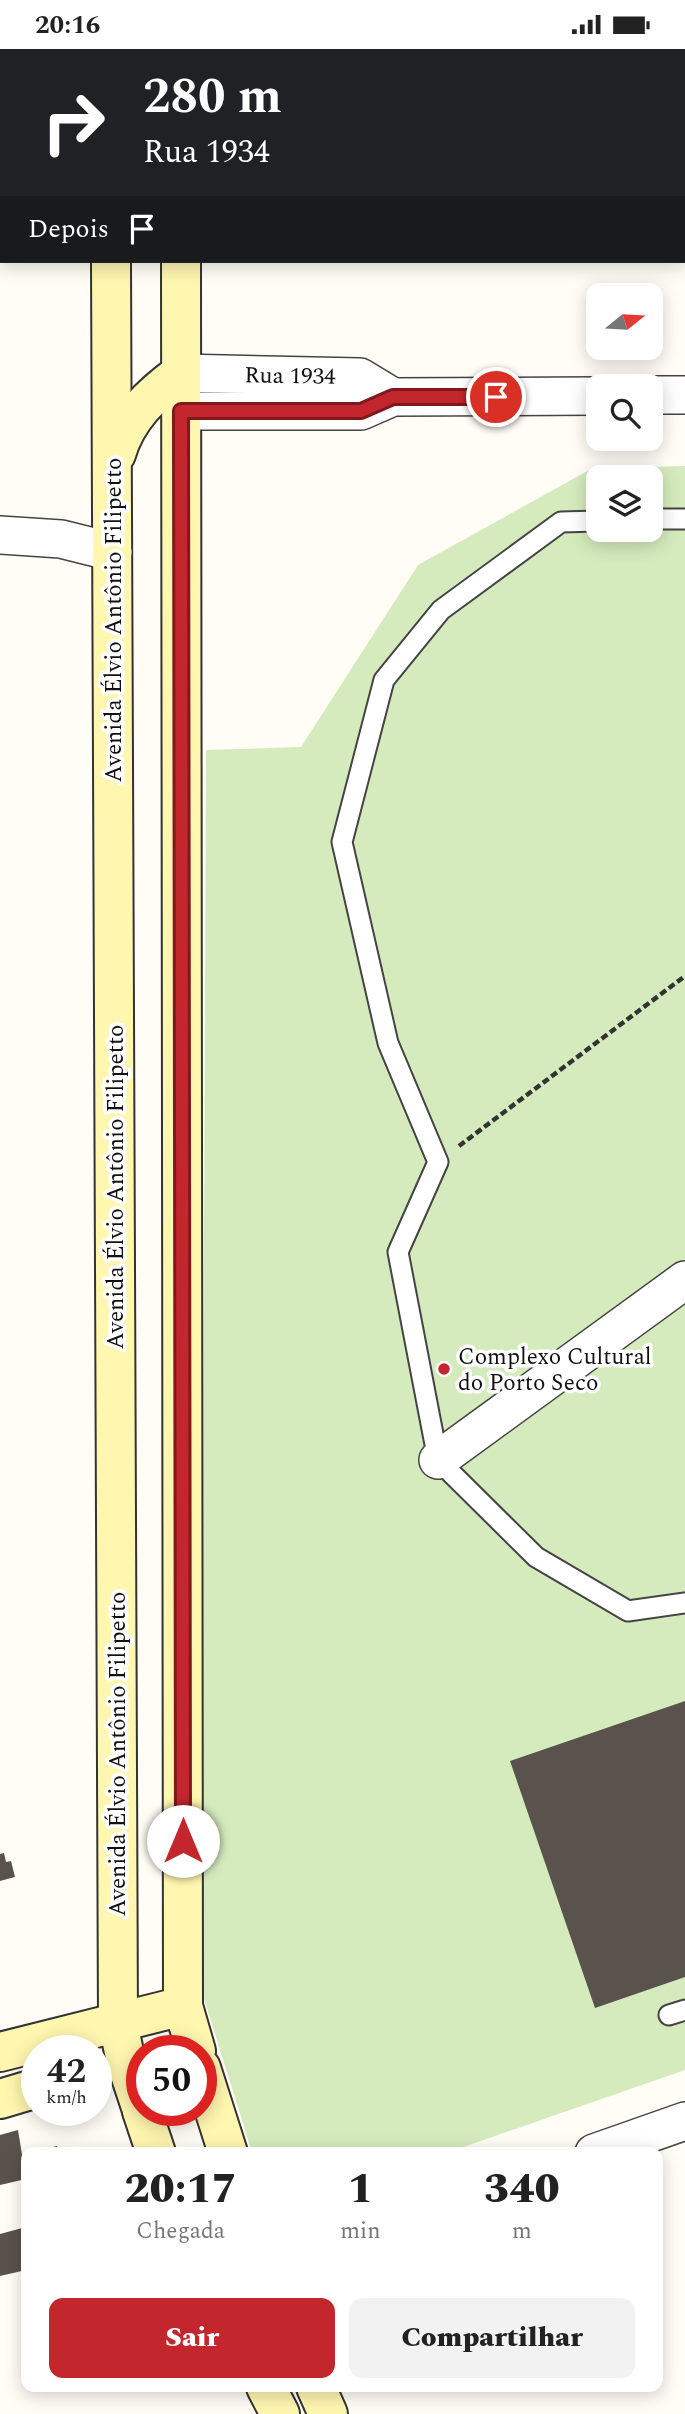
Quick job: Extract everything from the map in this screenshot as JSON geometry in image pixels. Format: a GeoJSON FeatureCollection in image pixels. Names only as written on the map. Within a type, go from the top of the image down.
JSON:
{"type":"FeatureCollection","features":[{"type":"Feature","properties":{"kind":"main road","name":"Avenida Élvio Antônio Filipetto"},"geometry":{"type":"LineString","coordinates":[[111,263],[118,2023],[121,2063]]}},
{"type":"Feature","properties":{"kind":"main road"},"geometry":{"type":"LineString","coordinates":[[181,263],[172,393],[183,2006],[187,2035]]}},
{"type":"Feature","properties":{"kind":"main road"},"geometry":{"type":"LineString","coordinates":[[112,326],[131,370],[172,393]]}},
{"type":"Feature","properties":{"kind":"main road"},"geometry":{"type":"LineString","coordinates":[[112,465],[122,434],[172,393]]}},
{"type":"Feature","properties":{"kind":"main road"},"geometry":{"type":"LineString","coordinates":[[0,2052],[183,2006]]}},
{"type":"Feature","properties":{"kind":"main road"},"geometry":{"type":"LineString","coordinates":[[0,2099],[21,2093]]}},
{"type":"Feature","properties":{"kind":"main road"},"geometry":{"type":"LineString","coordinates":[[217,2125],[226,2147]]}},
{"type":"Feature","properties":{"kind":"main road","name":"Avenida Élvio Antônio Filipetto"},"geometry":{"type":"LineString","coordinates":[[147,2126],[154,2147]]}},
{"type":"Feature","properties":{"kind":"main road"},"geometry":{"type":"LineString","coordinates":[[269,2392],[280,2414]]}},
{"type":"Feature","properties":{"kind":"main road"},"geometry":{"type":"LineString","coordinates":[[318,2392],[328,2414]]}},
{"type":"Feature","properties":{"kind":"street","name":"Rua 1934"},"geometry":{"type":"LineString","coordinates":[[172,393],[360,377],[393,397],[586,396]]}},
{"type":"Feature","properties":{"kind":"street"},"geometry":{"type":"LineString","coordinates":[[663,395],[685,395]]}},
{"type":"Feature","properties":{"kind":"street"},"geometry":{"type":"LineString","coordinates":[[0,535],[61,540],[113,552]]}},
{"type":"Feature","properties":{"kind":"street"},"geometry":{"type":"LineString","coordinates":[[438,1460],[685,1280]]}},
{"type":"Feature","properties":{"kind":"street"},"geometry":{"type":"LineString","coordinates":[[611,2147],[685,2121]]}},
{"type":"Feature","properties":{"kind":"lane"},"geometry":{"type":"LineString","coordinates":[[663,519],[685,519]]}},
{"type":"Feature","properties":{"kind":"lane"},"geometry":{"type":"LineString","coordinates":[[586,521],[561,522],[441,610],[384,680],[342,842],[388,1043],[438,1162],[398,1252],[438,1460],[536,1557],[628,1611],[685,1603]]}},
{"type":"Feature","properties":{"kind":"path"},"geometry":{"type":"LineString","coordinates":[[438,1162],[685,976]]}},
{"type":"Feature","properties":{"kind":"green space","name":"Complexo Cultural do Porto Seco"},"geometry":{"type":"Polygon","coordinates":[[[685,466],[685,2070],[463,2147],[250,2147],[201,1989],[206,750],[301,747],[418,565],[586,472],[586,542],[663,542],[663,467],[685,466]]]}},
{"type":"Feature","properties":{"kind":"building"},"geometry":{"type":"Polygon","coordinates":[[[685,1701],[685,1977],[595,2008],[510,1761],[685,1701]]]}},
{"type":"Feature","properties":{"kind":"building"},"geometry":{"type":"Polygon","coordinates":[[[4,1853],[6,1862],[11,1861],[15,1877],[0,1881],[0,1854],[4,1853]]]}},
{"type":"Feature","properties":{"kind":"building"},"geometry":{"type":"Polygon","coordinates":[[[18,2130],[21,2180],[0,2185],[0,2135],[18,2130]]]}},
{"type":"Feature","properties":{"kind":"building"},"geometry":{"type":"Polygon","coordinates":[[[21,2228],[21,2271],[0,2276],[0,2234],[21,2228]]]}},
{"type":"Feature","properties":{"kind":"place","name":"Complexo Cultural do Porto Seco"},"geometry":{"type":"Point","coordinates":[444,1369]}},
{"type":"Feature","properties":{"kind":"route"},"geometry":{"type":"LineString","coordinates":[[183,1841],[181,411],[361,411],[393,397],[496,397]]}}]}
